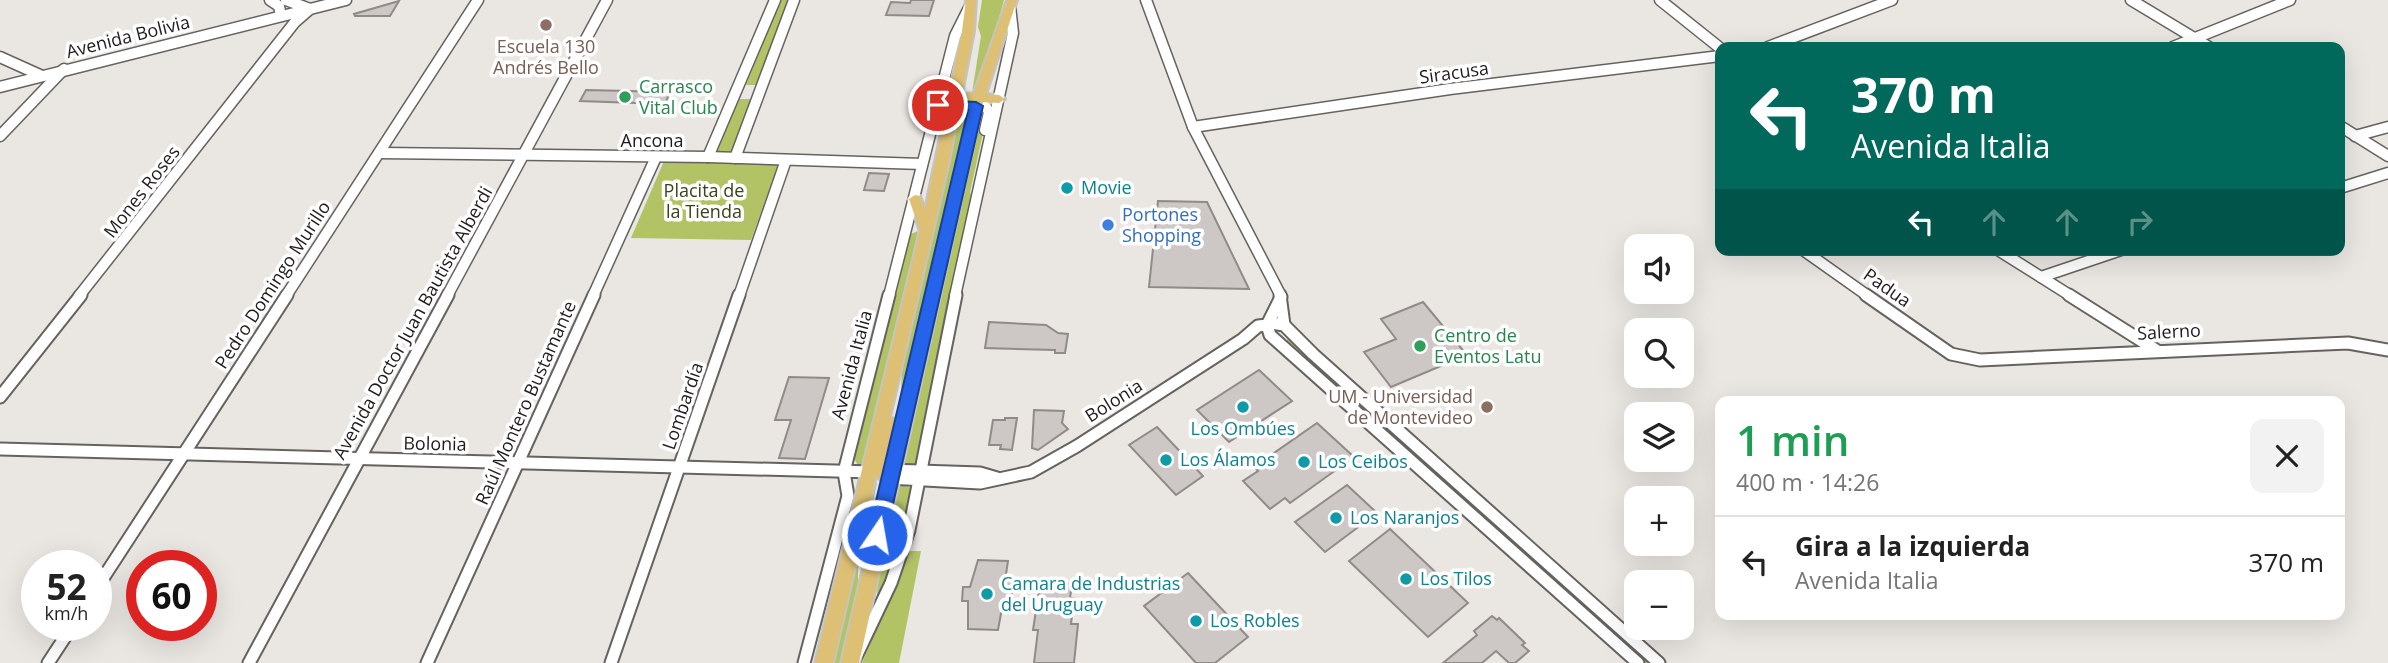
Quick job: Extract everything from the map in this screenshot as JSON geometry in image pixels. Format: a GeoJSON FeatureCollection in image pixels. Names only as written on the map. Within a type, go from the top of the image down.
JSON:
{"type":"FeatureCollection","features":[{"type":"Feature","properties":{"kind":"main road","name":"Avenida Italia"},"geometry":{"type":"LineString","coordinates":[[882,473],[895,394],[893,370],[955,105],[971,3]]}},
{"type":"Feature","properties":{"kind":"main road"},"geometry":{"type":"LineString","coordinates":[[824,663],[830,636],[882,473],[977,102],[1011,3]]}},
{"type":"Feature","properties":{"kind":"main road"},"geometry":{"type":"LineString","coordinates":[[968,31],[975,44],[966,94],[977,102],[999,99]]}},
{"type":"Feature","properties":{"kind":"main road"},"geometry":{"type":"LineString","coordinates":[[915,199],[927,231]]}},
{"type":"Feature","properties":{"kind":"main road"},"geometry":{"type":"LineString","coordinates":[[851,663],[867,583],[882,473]]}},
{"type":"Feature","properties":{"kind":"street"},"geometry":{"type":"LineString","coordinates":[[270,0],[279,6],[281,16]]}},
{"type":"Feature","properties":{"kind":"street"},"geometry":{"type":"LineString","coordinates":[[286,0],[310,9]]}},
{"type":"Feature","properties":{"kind":"street","name":"Pedro Domingo Murillo"},"geometry":{"type":"LineString","coordinates":[[112,564],[478,0]]}},
{"type":"Feature","properties":{"kind":"street","name":"Avenida Doctor Juan Bautista Alberdi"},"geometry":{"type":"LineString","coordinates":[[249,663],[607,0]]}},
{"type":"Feature","properties":{"kind":"street"},"geometry":{"type":"LineString","coordinates":[[708,157],[775,0]]}},
{"type":"Feature","properties":{"kind":"street"},"geometry":{"type":"LineString","coordinates":[[735,158],[794,0]]}},
{"type":"Feature","properties":{"kind":"street"},"geometry":{"type":"LineString","coordinates":[[1660,0],[1715,44]]}},
{"type":"Feature","properties":{"kind":"street"},"geometry":{"type":"LineString","coordinates":[[1781,42],[1892,0]]}},
{"type":"Feature","properties":{"kind":"street"},"geometry":{"type":"LineString","coordinates":[[2131,0],[2200,42]]}},
{"type":"Feature","properties":{"kind":"street"},"geometry":{"type":"LineString","coordinates":[[2184,42],[2290,0]]}},
{"type":"Feature","properties":{"kind":"street","name":"Avenida Bolivia"},"geometry":{"type":"LineString","coordinates":[[0,87],[337,1]]}},
{"type":"Feature","properties":{"kind":"street","name":"Avenida Italia"},"geometry":{"type":"LineString","coordinates":[[804,663],[848,496],[844,472],[955,36],[971,3]]}},
{"type":"Feature","properties":{"kind":"street"},"geometry":{"type":"LineString","coordinates":[[851,663],[900,559],[921,475],[1013,33],[1011,3]]}},
{"type":"Feature","properties":{"kind":"street"},"geometry":{"type":"LineString","coordinates":[[1150,3],[1193,127],[1281,297],[1285,327],[1659,663]]}},
{"type":"Feature","properties":{"kind":"street","name":"Mones Roses"},"geometry":{"type":"LineString","coordinates":[[0,397],[295,22],[310,9]]}},
{"type":"Feature","properties":{"kind":"street"},"geometry":{"type":"LineString","coordinates":[[0,57],[40,75]]}},
{"type":"Feature","properties":{"kind":"street","name":"Siracusa"},"geometry":{"type":"LineString","coordinates":[[1193,127],[1450,89],[1715,57]]}},
{"type":"Feature","properties":{"kind":"street"},"geometry":{"type":"LineString","coordinates":[[0,136],[64,69]]}},
{"type":"Feature","properties":{"kind":"street"},"geometry":{"type":"LineString","coordinates":[[736,91],[760,92]]}},
{"type":"Feature","properties":{"kind":"street"},"geometry":{"type":"LineString","coordinates":[[938,105],[977,102],[989,112],[977,170],[974,192],[977,198]]}},
{"type":"Feature","properties":{"kind":"street"},"geometry":{"type":"LineString","coordinates":[[2355,136],[2388,127]]}},
{"type":"Feature","properties":{"kind":"street"},"geometry":{"type":"LineString","coordinates":[[2345,129],[2388,156]]}},
{"type":"Feature","properties":{"kind":"street","name":"Ancona"},"geometry":{"type":"LineString","coordinates":[[381,153],[708,157],[922,164]]}},
{"type":"Feature","properties":{"kind":"street","name":"Raúl Montero Bustamante"},"geometry":{"type":"LineString","coordinates":[[427,663],[656,157]]}},
{"type":"Feature","properties":{"kind":"street","name":"Lombardía"},"geometry":{"type":"LineString","coordinates":[[611,663],[786,160]]}},
{"type":"Feature","properties":{"kind":"street"},"geometry":{"type":"LineString","coordinates":[[2345,186],[2388,173]]}},
{"type":"Feature","properties":{"kind":"street","name":"Padua"},"geometry":{"type":"LineString","coordinates":[[1812,256],[1951,354]]}},
{"type":"Feature","properties":{"kind":"street"},"geometry":{"type":"LineString","coordinates":[[2008,256],[2157,350]]}},
{"type":"Feature","properties":{"kind":"street"},"geometry":{"type":"LineString","coordinates":[[2041,277],[2103,256]]}},
{"type":"Feature","properties":{"kind":"street"},"geometry":{"type":"LineString","coordinates":[[1281,297],[1269,328],[1638,663]]}},
{"type":"Feature","properties":{"kind":"street","name":"Bolonia"},"geometry":{"type":"LineString","coordinates":[[0,449],[882,473],[979,483],[1031,472],[1049,463],[1242,340],[1269,328],[1282,335],[1285,327]]}},
{"type":"Feature","properties":{"kind":"street","name":"Salerno"},"geometry":{"type":"LineString","coordinates":[[1951,354],[1980,360],[2348,343],[2388,350]]}},
{"type":"Feature","properties":{"kind":"street"},"geometry":{"type":"LineString","coordinates":[[811,635],[830,636]]}},
{"type":"Feature","properties":{"kind":"street"},"geometry":{"type":"LineString","coordinates":[[48,663],[62,641]]}},
{"type":"Feature","properties":{"kind":"green space"},"geometry":{"type":"Polygon","coordinates":[[[780,0],[791,0],[759,85],[746,85],[780,0]]]}},
{"type":"Feature","properties":{"kind":"green space"},"geometry":{"type":"Polygon","coordinates":[[[982,0],[1004,0],[994,36],[972,93],[981,36],[978,27],[982,0]]]}},
{"type":"Feature","properties":{"kind":"green space"},"geometry":{"type":"Polygon","coordinates":[[[738,99],[754,99],[733,154],[715,153],[738,99]]]}},
{"type":"Feature","properties":{"kind":"green space"},"geometry":{"type":"Polygon","coordinates":[[[979,109],[988,111],[970,192],[973,201],[918,464],[915,467],[900,463],[979,109]]]}},
{"type":"Feature","properties":{"kind":"green space"},"geometry":{"type":"Polygon","coordinates":[[[969,110],[890,463],[901,392],[901,368],[960,114],[969,110]]]}},
{"type":"Feature","properties":{"kind":"green space","name":"Placita de la Tienda"},"geometry":{"type":"Polygon","coordinates":[[[664,161],[778,165],[751,240],[631,238],[664,161]]]}},
{"type":"Feature","properties":{"kind":"green space"},"geometry":{"type":"Polygon","coordinates":[[[918,231],[866,463],[858,466],[854,458],[905,250],[911,234],[918,231]]]}},
{"type":"Feature","properties":{"kind":"green space"},"geometry":{"type":"Polygon","coordinates":[[[1290,337],[1306,356],[1650,663],[1645,663],[1285,342],[1290,337]]]}},
{"type":"Feature","properties":{"kind":"green space"},"geometry":{"type":"Polygon","coordinates":[[[874,483],[877,483],[858,569],[858,590],[844,663],[832,663],[874,483]]]}},
{"type":"Feature","properties":{"kind":"green space"},"geometry":{"type":"Polygon","coordinates":[[[901,485],[912,488],[898,558],[877,599],[878,570],[897,487],[901,485]]]}},
{"type":"Feature","properties":{"kind":"green space"},"geometry":{"type":"Polygon","coordinates":[[[909,551],[921,551],[899,663],[862,663],[909,551]]]}},
{"type":"Feature","properties":{"kind":"building"},"geometry":{"type":"Polygon","coordinates":[[[911,0],[934,0],[929,16],[886,15],[891,2],[910,3],[911,0]]]}},
{"type":"Feature","properties":{"kind":"building"},"geometry":{"type":"Polygon","coordinates":[[[399,1],[390,16],[354,14],[399,1]]]}},
{"type":"Feature","properties":{"kind":"building","name":"Carrasco Vital Club"},"geometry":{"type":"Polygon","coordinates":[[[586,90],[670,92],[665,104],[580,101],[586,90]]]}},
{"type":"Feature","properties":{"kind":"building"},"geometry":{"type":"Polygon","coordinates":[[[869,173],[889,174],[884,191],[864,190],[869,173]]]}},
{"type":"Feature","properties":{"kind":"building"},"geometry":{"type":"Polygon","coordinates":[[[1158,201],[1207,202],[1249,289],[1149,287],[1158,201]]]}},
{"type":"Feature","properties":{"kind":"building","name":"Centro de Eventos Latu"},"geometry":{"type":"Polygon","coordinates":[[[1423,302],[1467,355],[1391,387],[1364,352],[1396,339],[1381,319],[1423,302]]]}},
{"type":"Feature","properties":{"kind":"building"},"geometry":{"type":"Polygon","coordinates":[[[989,322],[1046,325],[1058,333],[1068,334],[1065,353],[1055,353],[1055,350],[985,348],[989,322]]]}},
{"type":"Feature","properties":{"kind":"building","name":"Los Ombúes"},"geometry":{"type":"Polygon","coordinates":[[[1259,370],[1292,401],[1229,442],[1197,410],[1259,370]]]}},
{"type":"Feature","properties":{"kind":"building"},"geometry":{"type":"Polygon","coordinates":[[[789,377],[829,378],[805,459],[779,458],[791,420],[775,420],[789,377]]]}},
{"type":"Feature","properties":{"kind":"building"},"geometry":{"type":"Polygon","coordinates":[[[1034,410],[1064,411],[1062,423],[1068,429],[1038,450],[1032,448],[1034,410]]]}},
{"type":"Feature","properties":{"kind":"building"},"geometry":{"type":"Polygon","coordinates":[[[1017,418],[1012,450],[1000,449],[1001,445],[989,445],[993,420],[1017,418]]]}},
{"type":"Feature","properties":{"kind":"building","name":"Los Ceibos"},"geometry":{"type":"Polygon","coordinates":[[[1317,423],[1354,457],[1290,503],[1285,498],[1270,509],[1243,481],[1258,471],[1254,467],[1317,423]]]}},
{"type":"Feature","properties":{"kind":"building","name":"Los Álamos"},"geometry":{"type":"Polygon","coordinates":[[[1157,427],[1203,476],[1176,495],[1129,445],[1157,427]]]}},
{"type":"Feature","properties":{"kind":"building","name":"Los Naranjos"},"geometry":{"type":"Polygon","coordinates":[[[1347,485],[1377,513],[1325,552],[1295,522],[1347,485]]]}},
{"type":"Feature","properties":{"kind":"building","name":"Los Tilos"},"geometry":{"type":"Polygon","coordinates":[[[1390,529],[1468,603],[1428,637],[1349,561],[1390,529]]]}},
{"type":"Feature","properties":{"kind":"building","name":"Camara de Industrias del Uruguay"},"geometry":{"type":"Polygon","coordinates":[[[978,560],[1008,561],[1005,581],[1013,581],[1010,608],[1002,608],[998,630],[968,629],[968,601],[962,601],[963,587],[970,587],[978,560]]]}},
{"type":"Feature","properties":{"kind":"building","name":"Los Robles"},"geometry":{"type":"Polygon","coordinates":[[[1188,573],[1248,637],[1215,663],[1196,663],[1144,606],[1188,573]]]}},
{"type":"Feature","properties":{"kind":"building"},"geometry":{"type":"Polygon","coordinates":[[[1044,582],[1072,584],[1070,598],[1074,598],[1071,624],[1078,624],[1074,663],[1034,663],[1038,630],[1033,630],[1039,591],[1042,591],[1044,582]]]}},
{"type":"Feature","properties":{"kind":"building"},"geometry":{"type":"Polygon","coordinates":[[[1492,616],[1497,620],[1499,618],[1525,643],[1522,645],[1529,651],[1515,663],[1509,663],[1496,651],[1482,663],[1443,663],[1477,635],[1474,631],[1492,616]]]}},
{"type":"Feature","properties":{"kind":"place","name":"Escuela 130 Andrés Bello"},"geometry":{"type":"Point","coordinates":[546,25]}},
{"type":"Feature","properties":{"kind":"place","name":"Carrasco Vital Club"},"geometry":{"type":"Point","coordinates":[625,97]}},
{"type":"Feature","properties":{"kind":"place","name":"Movie"},"geometry":{"type":"Point","coordinates":[1067,188]}},
{"type":"Feature","properties":{"kind":"place","name":"Portones Shopping"},"geometry":{"type":"Point","coordinates":[1108,225]}},
{"type":"Feature","properties":{"kind":"place","name":"Centro de Eventos Latu"},"geometry":{"type":"Point","coordinates":[1420,346]}},
{"type":"Feature","properties":{"kind":"place","name":"Los Ombúes"},"geometry":{"type":"Point","coordinates":[1243,407]}},
{"type":"Feature","properties":{"kind":"place","name":"UM - Universidad de Montevideo"},"geometry":{"type":"Point","coordinates":[1487,407]}},
{"type":"Feature","properties":{"kind":"place","name":"Los Álamos"},"geometry":{"type":"Point","coordinates":[1166,460]}},
{"type":"Feature","properties":{"kind":"place","name":"Los Ceibos"},"geometry":{"type":"Point","coordinates":[1304,462]}},
{"type":"Feature","properties":{"kind":"place","name":"Los Naranjos"},"geometry":{"type":"Point","coordinates":[1336,518]}},
{"type":"Feature","properties":{"kind":"place","name":"Los Tilos"},"geometry":{"type":"Point","coordinates":[1406,579]}},
{"type":"Feature","properties":{"kind":"place","name":"Camara de Industrias del Uruguay"},"geometry":{"type":"Point","coordinates":[987,594]}},
{"type":"Feature","properties":{"kind":"place","name":"Los Robles"},"geometry":{"type":"Point","coordinates":[1196,621]}},
{"type":"Feature","properties":{"kind":"route"},"geometry":{"type":"LineString","coordinates":[[877,535],[976,106],[938,105]]}}]}
